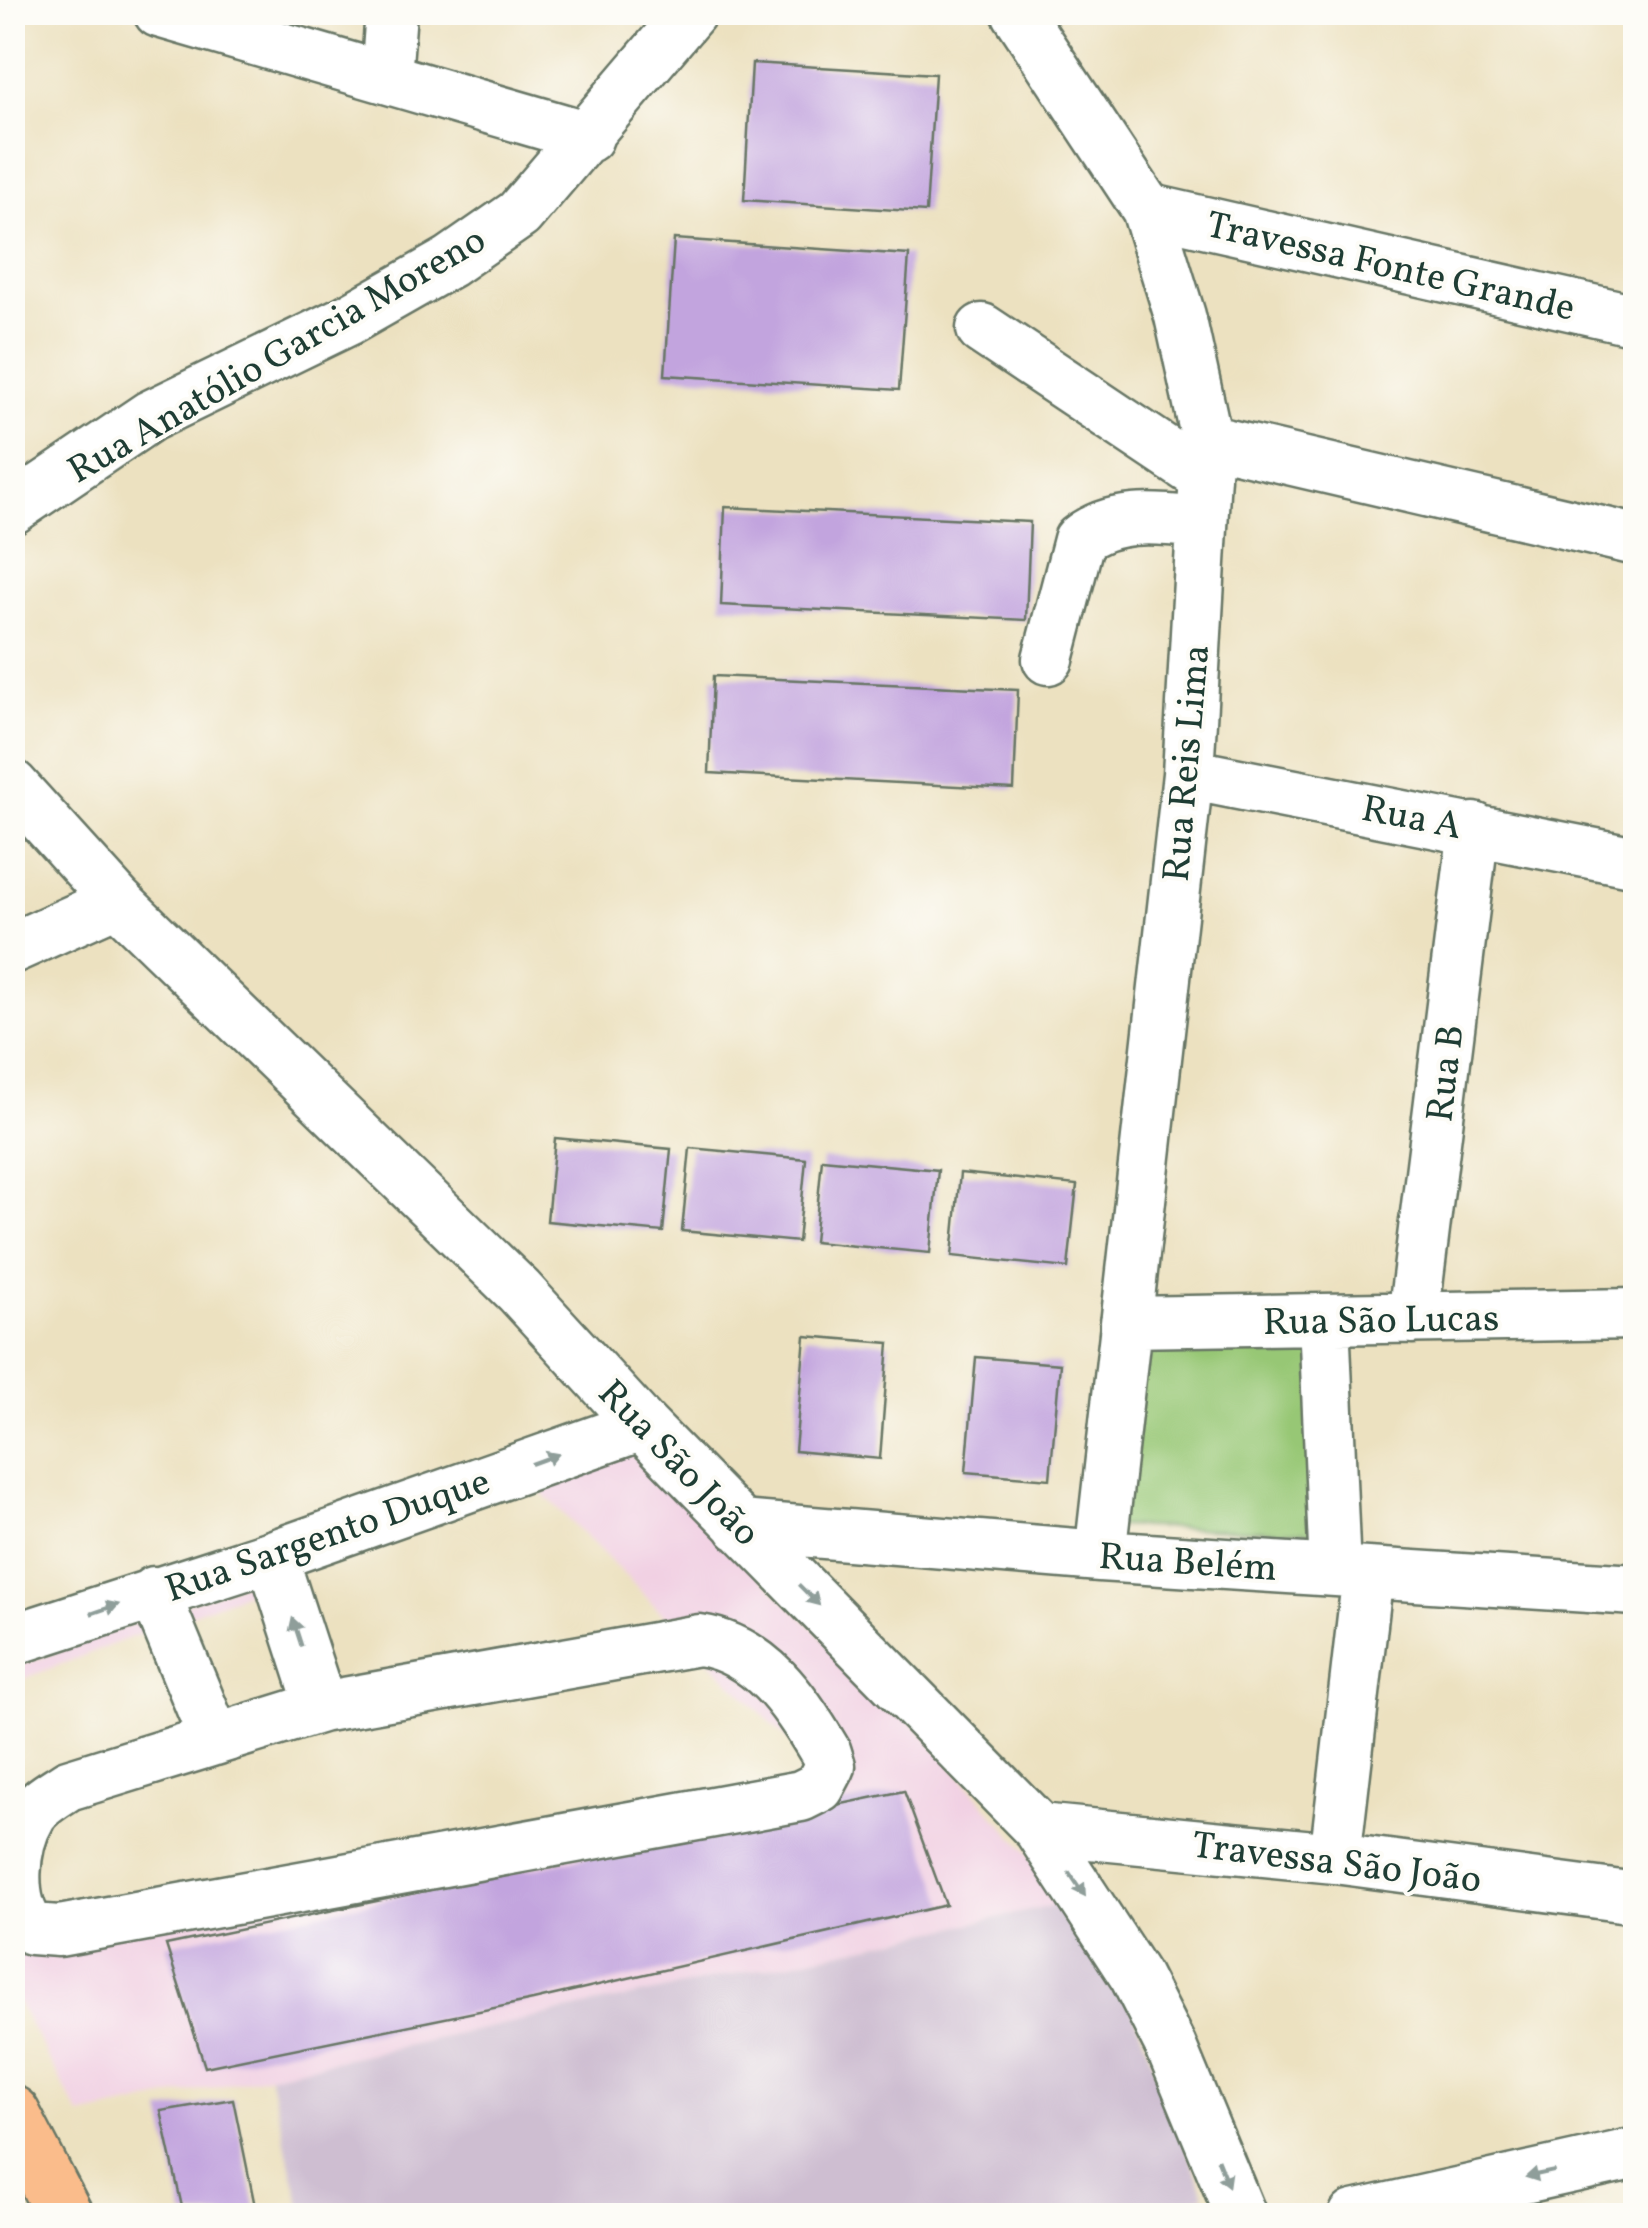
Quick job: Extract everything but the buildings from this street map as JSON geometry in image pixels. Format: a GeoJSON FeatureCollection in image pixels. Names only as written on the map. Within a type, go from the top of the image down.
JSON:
{"type":"FeatureCollection","features":[{"type":"Feature","properties":{"kind":"main road"},"geometry":{"type":"LineString","coordinates":[[12,2114],[66,2216]]}},
{"type":"Feature","properties":{"kind":"street"},"geometry":{"type":"LineString","coordinates":[[159,12],[588,137]]}},
{"type":"Feature","properties":{"kind":"street"},"geometry":{"type":"LineString","coordinates":[[386,77],[391,12]]}},
{"type":"Feature","properties":{"kind":"street","name":"Rua Anatólio Garcia Moreno"},"geometry":{"type":"LineString","coordinates":[[12,509],[150,416],[348,320],[450,262],[518,214],[588,137],[691,12]]}},
{"type":"Feature","properties":{"kind":"street","name":"Rua Reis Lima"},"geometry":{"type":"LineString","coordinates":[[1017,12],[1147,209],[1180,316],[1205,481],[1188,774],[1100,1556]]}},
{"type":"Feature","properties":{"kind":"street","name":"Travessa Fonte Grande"},"geometry":{"type":"LineString","coordinates":[[1147,209],[1636,320]]}},
{"type":"Feature","properties":{"kind":"street"},"geometry":{"type":"LineString","coordinates":[[982,329],[1205,481],[1636,540]]}},
{"type":"Feature","properties":{"kind":"street"},"geometry":{"type":"LineString","coordinates":[[1048,659],[1078,540],[1089,531],[1127,520],[1205,481]]}},
{"type":"Feature","properties":{"kind":"street","name":"Rua A"},"geometry":{"type":"LineString","coordinates":[[1188,774],[1636,862]]}},
{"type":"Feature","properties":{"kind":"street","name":"Rua São João"},"geometry":{"type":"LineString","coordinates":[[12,785],[117,902],[519,1291],[642,1425],[1039,1829],[1135,1976],[1171,2047],[1240,2216]]}},
{"type":"Feature","properties":{"kind":"street","name":"Rua B"},"geometry":{"type":"LineString","coordinates":[[1412,1318],[1474,828]]}},
{"type":"Feature","properties":{"kind":"street"},"geometry":{"type":"LineString","coordinates":[[12,948],[117,902]]}},
{"type":"Feature","properties":{"kind":"street","name":"Rua São Lucas"},"geometry":{"type":"LineString","coordinates":[[1126,1322],[1636,1314]]}},
{"type":"Feature","properties":{"kind":"street"},"geometry":{"type":"LineString","coordinates":[[1324,1320],[1352,1572],[1335,1858]]}},
{"type":"Feature","properties":{"kind":"street","name":"Rua Sargento Duque"},"geometry":{"type":"LineString","coordinates":[[12,1640],[272,1556],[642,1425]]}},
{"type":"Feature","properties":{"kind":"street","name":"Rua Belém"},"geometry":{"type":"LineString","coordinates":[[740,1526],[1100,1556],[1636,1590]]}},
{"type":"Feature","properties":{"kind":"street"},"geometry":{"type":"LineString","coordinates":[[272,1556],[321,1708]]}},
{"type":"Feature","properties":{"kind":"street"},"geometry":{"type":"LineString","coordinates":[[154,1592],[215,1740]]}},
{"type":"Feature","properties":{"kind":"street"},"geometry":{"type":"LineString","coordinates":[[699,1640],[756,1660],[822,1746],[830,1766],[819,1787],[801,1796],[111,1923],[59,1931],[29,1926],[20,1901],[16,1861],[20,1836],[33,1812],[82,1780],[321,1708],[699,1640]]}},
{"type":"Feature","properties":{"kind":"street","name":"Travessa São João"},"geometry":{"type":"LineString","coordinates":[[1039,1829],[1335,1858],[1636,1898]]}},
{"type":"Feature","properties":{"kind":"street"},"geometry":{"type":"LineString","coordinates":[[1354,2216],[1636,2153]]}},
{"type":"Feature","properties":{"kind":"shaded area"},"geometry":{"type":"Polygon","coordinates":[[[622,1444],[925,1736],[1071,1902],[80,2116],[13,1994],[12,1910],[34,1952],[832,1784],[532,1482],[13,1683],[13,1668],[622,1444]],[[903,1791],[166,1946],[205,2066],[533,2000],[945,1905],[903,1791]]]}},
{"type":"Feature","properties":{"kind":"shaded area"},"geometry":{"type":"Polygon","coordinates":[[[1071,1902],[1125,1992],[1205,2196],[1125,2216],[303,2215],[269,2075],[1071,1902]]]}},
{"type":"Feature","properties":{"kind":"green space"},"geometry":{"type":"Polygon","coordinates":[[[1131,1324],[1335,1331],[1328,1533],[1117,1526],[1131,1324]]]}}]}
